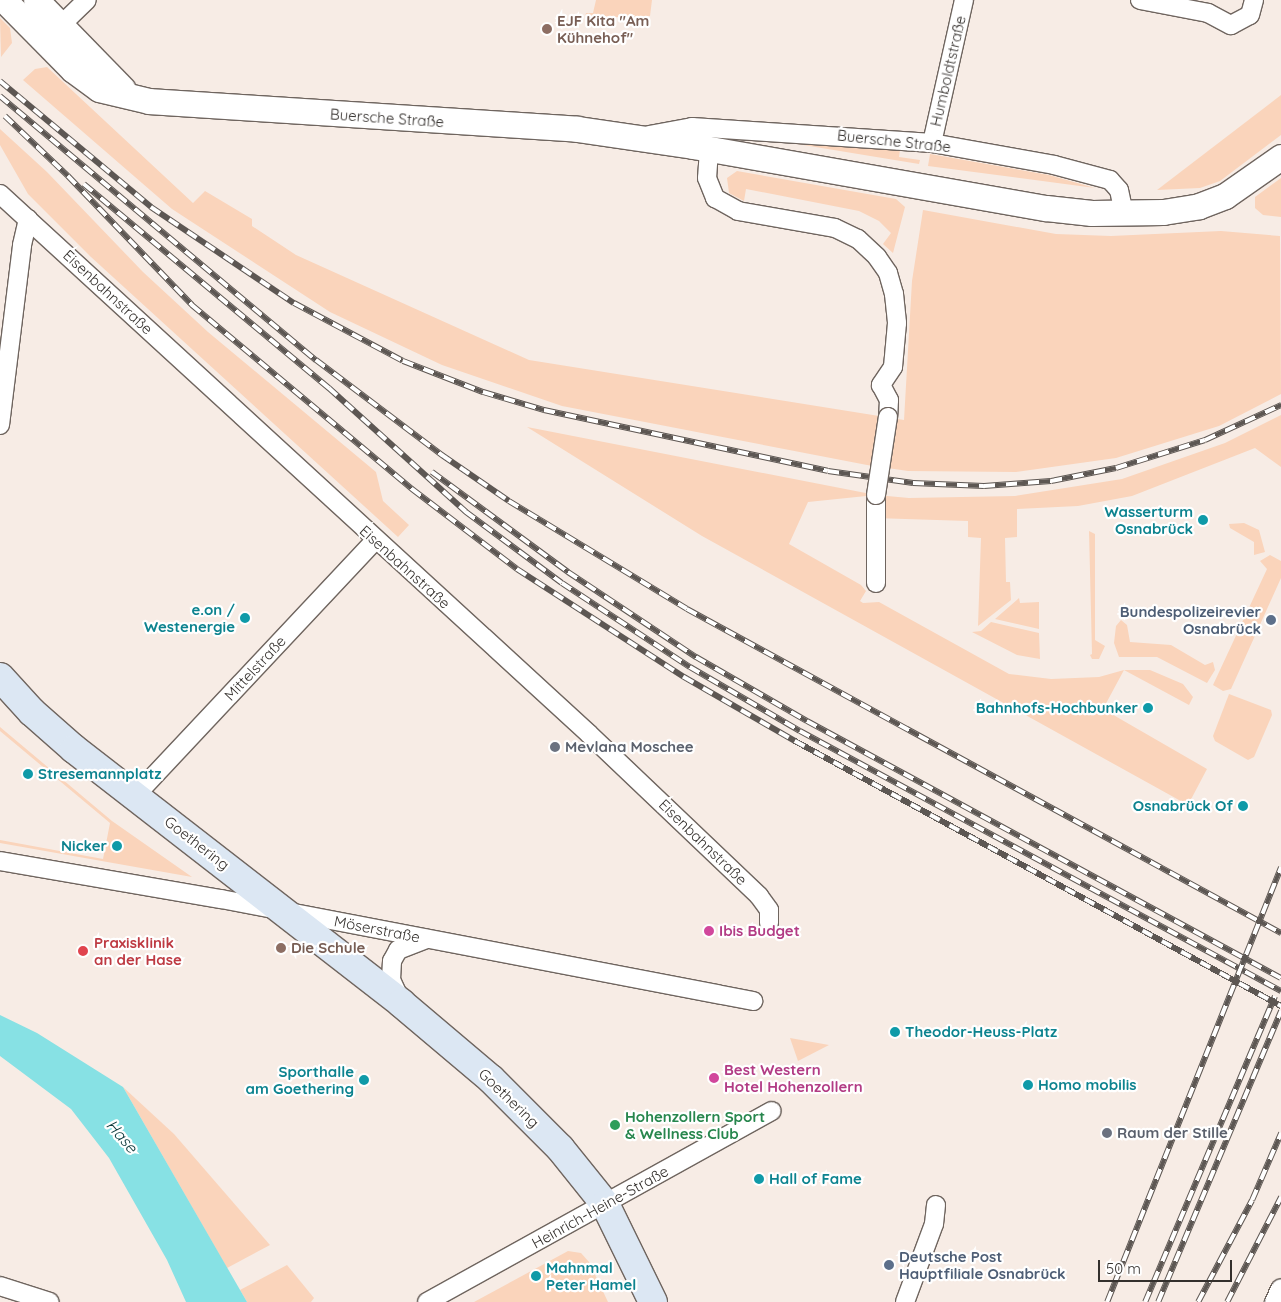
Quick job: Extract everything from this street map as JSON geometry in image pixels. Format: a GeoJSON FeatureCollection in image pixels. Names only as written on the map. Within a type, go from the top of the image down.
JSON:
{"type":"FeatureCollection","features":[{"type":"Feature","properties":{"kind":"main road","name":"Buersche Straße"},"geometry":{"type":"LineString","coordinates":[[4,0],[73,70],[99,89],[134,99],[577,129],[1046,208],[1124,213],[1163,212],[1199,206],[1225,196],[1281,157]]}},
{"type":"Feature","properties":{"kind":"main road"},"geometry":{"type":"LineString","coordinates":[[36,0],[100,68],[134,99]]}},
{"type":"Feature","properties":{"kind":"main road","name":"Goethering"},"geometry":{"type":"LineString","coordinates":[[0,677],[60,737],[401,1002],[528,1115],[605,1204],[653,1302]]}},
{"type":"Feature","properties":{"kind":"street"},"geometry":{"type":"LineString","coordinates":[[60,26],[87,0]]}},
{"type":"Feature","properties":{"kind":"street","name":"Humboldtstraße"},"geometry":{"type":"LineString","coordinates":[[932,142],[964,0]]}},
{"type":"Feature","properties":{"kind":"street"},"geometry":{"type":"LineString","coordinates":[[1140,0],[1208,13],[1231,25],[1250,15],[1254,0]]}},
{"type":"Feature","properties":{"kind":"street","name":"Buersche Straße"},"geometry":{"type":"LineString","coordinates":[[639,138],[692,127],[932,142],[1054,165],[1110,180],[1119,190],[1124,213]]}},
{"type":"Feature","properties":{"kind":"street"},"geometry":{"type":"LineString","coordinates":[[709,150],[707,178],[715,198],[738,211],[835,228],[858,239],[877,257],[892,287],[897,323],[893,367],[881,385],[889,400],[876,495],[876,583]]}},
{"type":"Feature","properties":{"kind":"street","name":"Eisenbahnstraße"},"geometry":{"type":"LineString","coordinates":[[0,194],[375,540],[589,734],[759,896],[769,910],[769,923]]}},
{"type":"Feature","properties":{"kind":"street"},"geometry":{"type":"LineString","coordinates":[[0,424],[22,245],[28,219]]}},
{"type":"Feature","properties":{"kind":"street","name":"Mittelstraße"},"geometry":{"type":"LineString","coordinates":[[136,796],[375,540]]}},
{"type":"Feature","properties":{"kind":"street","name":"Möserstraße"},"geometry":{"type":"LineString","coordinates":[[0,861],[283,910],[753,1001]]}},
{"type":"Feature","properties":{"kind":"street","name":"Goethering"},"geometry":{"type":"LineString","coordinates":[[401,1002],[391,980],[392,960],[398,950],[427,939]]}},
{"type":"Feature","properties":{"kind":"street","name":"Heinrich-Heine-Straße"},"geometry":{"type":"LineString","coordinates":[[427,1302],[772,1112]]}},
{"type":"Feature","properties":{"kind":"street"},"geometry":{"type":"LineString","coordinates":[[905,1302],[934,1224],[936,1205]]}},
{"type":"Feature","properties":{"kind":"street"},"geometry":{"type":"LineString","coordinates":[[0,1286],[50,1302]]}},
{"type":"Feature","properties":{"kind":"street"},"geometry":{"type":"LineString","coordinates":[[1275,1302],[1281,1289]]}},
{"type":"Feature","properties":{"kind":"shaded area"},"geometry":{"type":"Polygon","coordinates":[[[596,0],[652,0],[650,16],[585,18],[586,13],[593,13],[596,0]]]}},
{"type":"Feature","properties":{"kind":"shaded area"},"geometry":{"type":"Polygon","coordinates":[[[0,18],[10,28],[12,43],[1,57],[0,18]]]}},
{"type":"Feature","properties":{"kind":"shaded area"},"geometry":{"type":"Polygon","coordinates":[[[47,67],[193,203],[205,191],[252,219],[252,226],[296,255],[529,360],[904,420],[912,281],[923,210],[1056,234],[1111,236],[1221,231],[1280,236],[1281,394],[1219,426],[1116,458],[1016,472],[908,471],[867,465],[562,406],[442,365],[330,312],[172,209],[23,80],[35,69],[47,67]]]}},
{"type":"Feature","properties":{"kind":"shaded area"},"geometry":{"type":"Polygon","coordinates":[[[1281,95],[1281,135],[1220,181],[1200,188],[1157,190],[1281,95]]]}},
{"type":"Feature","properties":{"kind":"shaded area"},"geometry":{"type":"Polygon","coordinates":[[[0,129],[47,172],[143,272],[208,332],[376,472],[383,501],[409,525],[398,537],[91,257],[28,194],[0,145],[0,129]]]}},
{"type":"Feature","properties":{"kind":"shaded area"},"geometry":{"type":"Polygon","coordinates":[[[779,141],[900,150],[899,157],[920,160],[919,164],[779,141]]]}},
{"type":"Feature","properties":{"kind":"shaded area"},"geometry":{"type":"Polygon","coordinates":[[[930,154],[1049,175],[1095,188],[928,166],[930,154]]]}},
{"type":"Feature","properties":{"kind":"shaded area"},"geometry":{"type":"Polygon","coordinates":[[[737,171],[896,199],[905,207],[893,253],[883,244],[891,233],[879,221],[859,211],[746,189],[744,201],[729,193],[727,178],[737,171]]]}},
{"type":"Feature","properties":{"kind":"shaded area"},"geometry":{"type":"Polygon","coordinates":[[[1281,178],[1281,217],[1263,215],[1255,208],[1255,197],[1281,178]]]}},
{"type":"Feature","properties":{"kind":"shaded area"},"geometry":{"type":"Polygon","coordinates":[[[1281,415],[1281,467],[1255,448],[1132,496],[1078,506],[1017,509],[1017,537],[1005,538],[1006,582],[1010,582],[1011,600],[978,626],[981,538],[968,537],[968,521],[874,518],[876,495],[909,498],[1015,496],[1122,479],[1225,443],[1281,415]]]}},
{"type":"Feature","properties":{"kind":"shaded area"},"geometry":{"type":"Polygon","coordinates":[[[527,427],[876,495],[808,502],[789,544],[861,585],[866,591],[860,601],[863,603],[879,602],[1009,674],[1051,679],[1099,677],[1124,670],[1103,709],[1207,769],[1188,805],[702,536],[527,427]]]}},
{"type":"Feature","properties":{"kind":"shaded area"},"geometry":{"type":"Polygon","coordinates":[[[1244,523],[1259,530],[1265,552],[1254,555],[1254,542],[1230,528],[1229,524],[1244,523]]]}},
{"type":"Feature","properties":{"kind":"shaded area"},"geometry":{"type":"Polygon","coordinates":[[[1089,531],[1095,534],[1095,640],[1105,646],[1099,659],[1092,659],[1090,655],[1092,654],[1089,531]]]}},
{"type":"Feature","properties":{"kind":"shaded area"},"geometry":{"type":"Polygon","coordinates":[[[1270,555],[1281,561],[1281,578],[1231,689],[1223,691],[1213,685],[1267,569],[1260,561],[1270,555]]]}},
{"type":"Feature","properties":{"kind":"shaded area"},"geometry":{"type":"Polygon","coordinates":[[[1019,598],[1020,603],[1039,602],[1039,629],[995,619],[1019,598]]]}},
{"type":"Feature","properties":{"kind":"shaded area"},"geometry":{"type":"Polygon","coordinates":[[[1121,620],[1127,625],[1130,642],[1171,645],[1205,665],[1213,662],[1215,670],[1207,683],[1157,657],[1119,657],[1114,643],[1116,626],[1121,620]]]}},
{"type":"Feature","properties":{"kind":"shaded area"},"geometry":{"type":"Polygon","coordinates":[[[991,622],[1039,633],[1040,659],[1017,655],[972,632],[981,631],[991,622]]]}},
{"type":"Feature","properties":{"kind":"shaded area"},"geometry":{"type":"Polygon","coordinates":[[[1124,670],[1150,670],[1183,684],[1193,697],[1189,705],[1124,670]]]}},
{"type":"Feature","properties":{"kind":"shaded area"},"geometry":{"type":"Polygon","coordinates":[[[1229,694],[1271,710],[1272,715],[1254,757],[1248,760],[1215,741],[1213,736],[1229,694]]]}},
{"type":"Feature","properties":{"kind":"shaded area"},"geometry":{"type":"Polygon","coordinates":[[[0,727],[112,821],[192,877],[0,843],[0,840],[103,859],[110,823],[0,731],[0,727]]]}},
{"type":"Feature","properties":{"kind":"shaded area"},"geometry":{"type":"Polygon","coordinates":[[[790,1038],[829,1045],[798,1061],[790,1038]]]}},
{"type":"Feature","properties":{"kind":"shaded area"},"geometry":{"type":"Polygon","coordinates":[[[123,1087],[174,1134],[270,1245],[227,1268],[123,1087]]]}},
{"type":"Feature","properties":{"kind":"shaded area"},"geometry":{"type":"Polygon","coordinates":[[[568,1251],[581,1253],[589,1262],[608,1302],[474,1302],[568,1251]]]}},
{"type":"Feature","properties":{"kind":"shaded area"},"geometry":{"type":"Polygon","coordinates":[[[287,1265],[314,1298],[311,1302],[247,1302],[240,1290],[287,1265]]]}},
{"type":"Feature","properties":{"kind":"water","name":"Hase"},"geometry":{"type":"Polygon","coordinates":[[[0,1015],[37,1033],[123,1087],[247,1302],[186,1302],[167,1260],[109,1158],[71,1109],[0,1056],[0,1015]]]}},
{"type":"Feature","properties":{"kind":"railway"},"geometry":{"type":"LineString","coordinates":[[0,81],[151,207],[294,303],[403,361],[483,392],[544,410],[828,471],[913,483],[984,486],[1051,481],[1116,468],[1205,440],[1281,405]]}},
{"type":"Feature","properties":{"kind":"railway"},"geometry":{"type":"LineString","coordinates":[[0,96],[316,360],[442,455],[509,501],[687,609],[1281,933]]}},
{"type":"Feature","properties":{"kind":"railway"},"geometry":{"type":"LineString","coordinates":[[5,116],[68,176],[192,305],[412,489],[517,569],[684,677],[795,741],[1281,1006]]}},
{"type":"Feature","properties":{"kind":"railway"},"geometry":{"type":"LineString","coordinates":[[84,184],[329,388],[466,512],[562,583],[690,667],[800,731],[1281,991]]}},
{"type":"Feature","properties":{"kind":"railway"},"geometry":{"type":"LineString","coordinates":[[432,472],[568,572],[696,657],[807,721],[1281,978]]}},
{"type":"Feature","properties":{"kind":"railway"},"geometry":{"type":"LineString","coordinates":[[1107,1302],[1281,868]]}},
{"type":"Feature","properties":{"kind":"railway"},"geometry":{"type":"LineString","coordinates":[[1145,1302],[1275,996]]}},
{"type":"Feature","properties":{"kind":"railway"},"geometry":{"type":"LineString","coordinates":[[1158,1302],[1281,1011]]}},
{"type":"Feature","properties":{"kind":"railway"},"geometry":{"type":"LineString","coordinates":[[1198,1302],[1252,1200],[1281,1133]]}},
{"type":"Feature","properties":{"kind":"railway"},"geometry":{"type":"LineString","coordinates":[[1227,1302],[1281,1197]]}},
{"type":"Feature","properties":{"kind":"place","name":"EJF Kita \"Am Kühnehof\""},"geometry":{"type":"Point","coordinates":[547,29]}},
{"type":"Feature","properties":{"kind":"place","name":"Wasserturm Osnabrück"},"geometry":{"type":"Point","coordinates":[1203,520]}},
{"type":"Feature","properties":{"kind":"place","name":"e.on / Westenergie"},"geometry":{"type":"Point","coordinates":[245,618]}},
{"type":"Feature","properties":{"kind":"place","name":"Bundespolizeirevier Osnabrück"},"geometry":{"type":"Point","coordinates":[1271,620]}},
{"type":"Feature","properties":{"kind":"place","name":"Bahnhofs-Hochbunker"},"geometry":{"type":"Point","coordinates":[1148,708]}},
{"type":"Feature","properties":{"kind":"place","name":"Mevlana Moschee"},"geometry":{"type":"Point","coordinates":[555,747]}},
{"type":"Feature","properties":{"kind":"place","name":"Stresemannplatz"},"geometry":{"type":"Point","coordinates":[28,774]}},
{"type":"Feature","properties":{"kind":"place","name":"Osnabrück Of"},"geometry":{"type":"Point","coordinates":[1243,806]}},
{"type":"Feature","properties":{"kind":"place","name":"Nicker"},"geometry":{"type":"Point","coordinates":[117,846]}},
{"type":"Feature","properties":{"kind":"place","name":"Ibis Budget"},"geometry":{"type":"Point","coordinates":[709,931]}},
{"type":"Feature","properties":{"kind":"place","name":"Die Schule"},"geometry":{"type":"Point","coordinates":[281,948]}},
{"type":"Feature","properties":{"kind":"place","name":"Praxisklinik an der Hase"},"geometry":{"type":"Point","coordinates":[83,951]}},
{"type":"Feature","properties":{"kind":"place","name":"Theodor-Heuss-Platz"},"geometry":{"type":"Point","coordinates":[895,1032]}},
{"type":"Feature","properties":{"kind":"place","name":"Best Western Hotel Hohenzollern"},"geometry":{"type":"Point","coordinates":[714,1078]}},
{"type":"Feature","properties":{"kind":"place","name":"Sporthalle am Goethering"},"geometry":{"type":"Point","coordinates":[364,1080]}},
{"type":"Feature","properties":{"kind":"place","name":"Homo mobilis"},"geometry":{"type":"Point","coordinates":[1028,1085]}},
{"type":"Feature","properties":{"kind":"place","name":"Hohenzollern Sport & Wellness Club"},"geometry":{"type":"Point","coordinates":[615,1125]}},
{"type":"Feature","properties":{"kind":"place","name":"Raum der Stille"},"geometry":{"type":"Point","coordinates":[1107,1133]}},
{"type":"Feature","properties":{"kind":"place","name":"Hall of Fame"},"geometry":{"type":"Point","coordinates":[759,1179]}},
{"type":"Feature","properties":{"kind":"place","name":"Deutsche Post Hauptfiliale Osnabrück"},"geometry":{"type":"Point","coordinates":[889,1265]}},
{"type":"Feature","properties":{"kind":"place","name":"Mahnmal Peter Hamel"},"geometry":{"type":"Point","coordinates":[536,1276]}}]}
